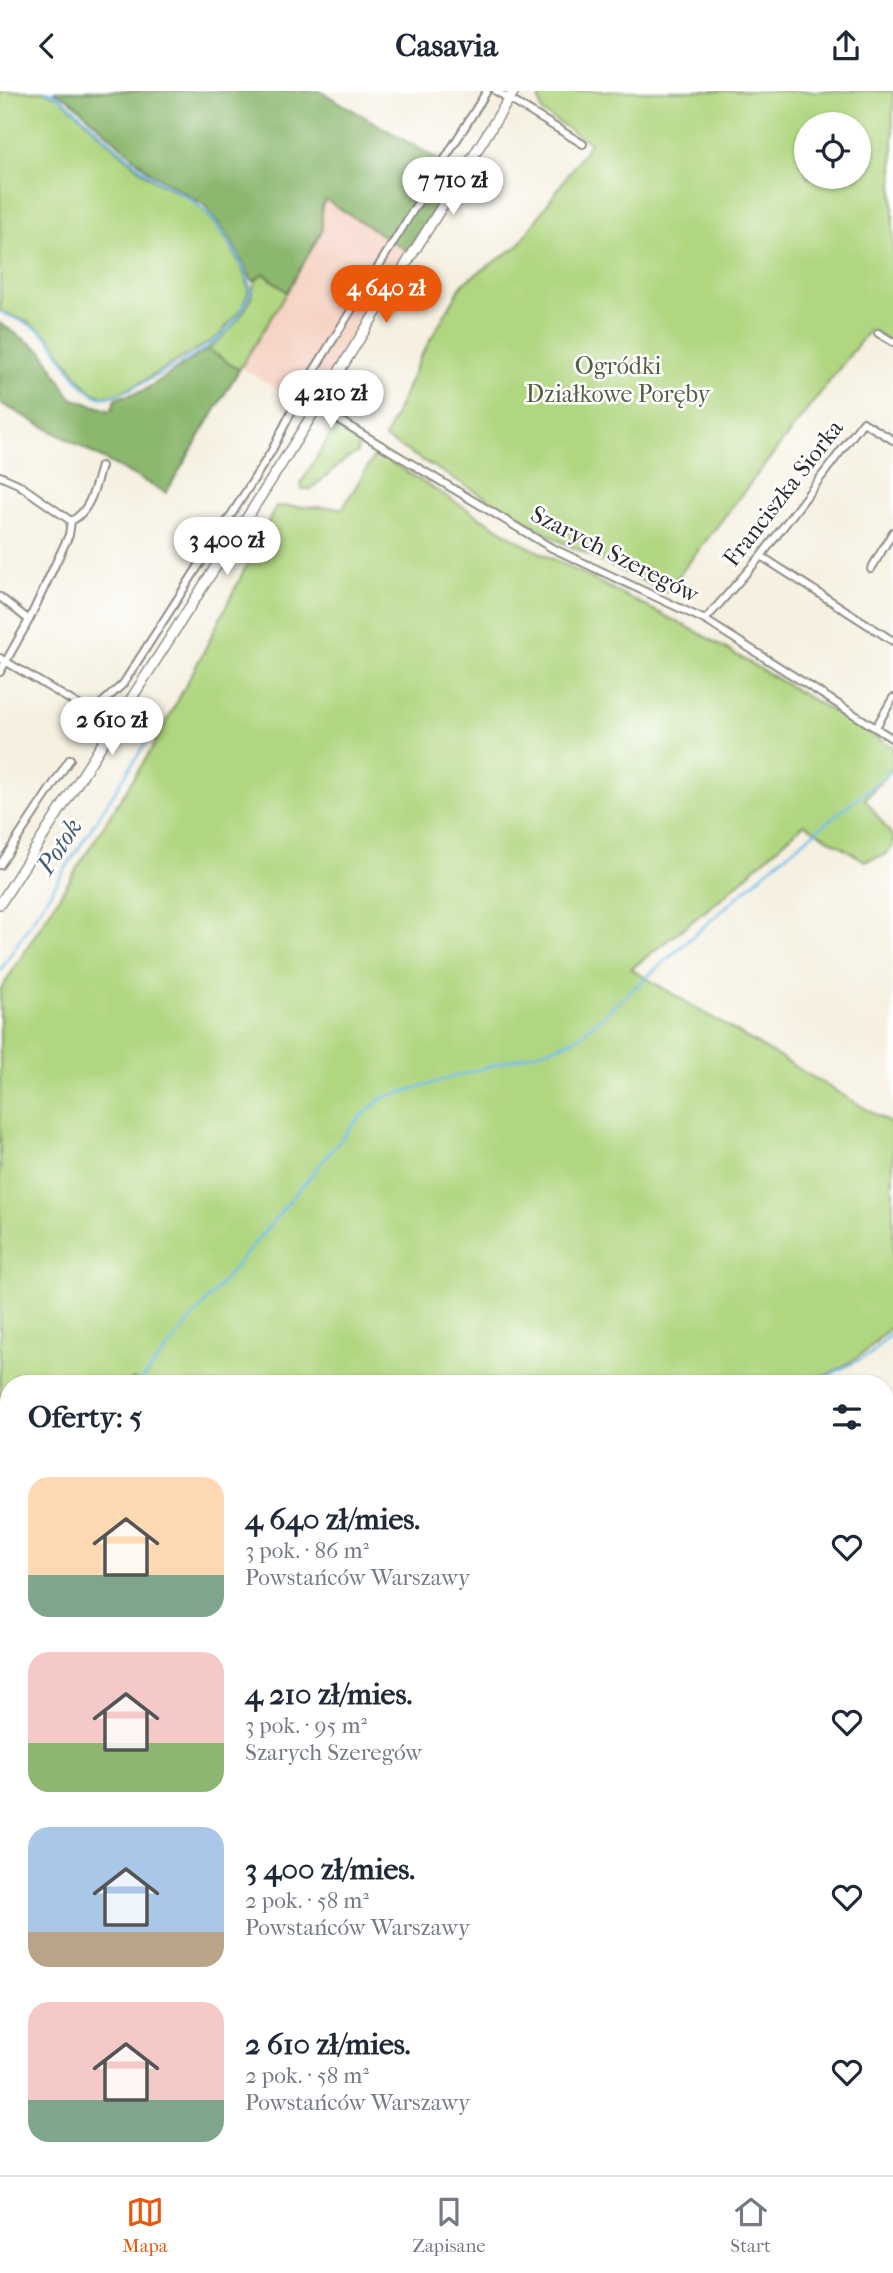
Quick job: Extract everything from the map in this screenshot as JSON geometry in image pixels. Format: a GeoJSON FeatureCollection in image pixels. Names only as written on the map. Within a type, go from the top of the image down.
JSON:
{"type":"FeatureCollection","features":[{"type":"Feature","properties":{"kind":"street"},"geometry":{"type":"LineString","coordinates":[[91,713],[123,684],[132,671],[271,453],[299,396],[487,91]]}},
{"type":"Feature","properties":{"kind":"street"},"geometry":{"type":"LineString","coordinates":[[496,91],[511,95],[583,145]]}},
{"type":"Feature","properties":{"kind":"street"},"geometry":{"type":"LineString","coordinates":[[0,904],[511,95]]}},
{"type":"Feature","properties":{"kind":"street"},"geometry":{"type":"LineString","coordinates":[[878,333],[893,342]]}},
{"type":"Feature","properties":{"kind":"street","name":"Szarych Szeregów"},"geometry":{"type":"LineString","coordinates":[[299,396],[550,547],[705,620],[893,739]]}},
{"type":"Feature","properties":{"kind":"street","name":"Franciszka Siorka"},"geometry":{"type":"LineString","coordinates":[[705,620],[761,556],[863,422],[893,440]]}},
{"type":"Feature","properties":{"kind":"street"},"geometry":{"type":"LineString","coordinates":[[0,672],[3,660],[29,620],[69,535],[71,521],[85,509],[102,465]]}},
{"type":"Feature","properties":{"kind":"street"},"geometry":{"type":"LineString","coordinates":[[0,477],[18,485],[71,521]]}},
{"type":"Feature","properties":{"kind":"street"},"geometry":{"type":"LineString","coordinates":[[871,569],[893,533]]}},
{"type":"Feature","properties":{"kind":"street"},"geometry":{"type":"LineString","coordinates":[[761,556],[893,641]]}},
{"type":"Feature","properties":{"kind":"street"},"geometry":{"type":"LineString","coordinates":[[0,597],[29,620]]}},
{"type":"Feature","properties":{"kind":"street"},"geometry":{"type":"LineString","coordinates":[[3,660],[114,726]]}},
{"type":"Feature","properties":{"kind":"street"},"geometry":{"type":"LineString","coordinates":[[876,727],[893,698]]}},
{"type":"Feature","properties":{"kind":"street"},"geometry":{"type":"LineString","coordinates":[[0,865],[70,759]]}},
{"type":"Feature","properties":{"kind":"shaded area"},"geometry":{"type":"Polygon","coordinates":[[[326,199],[408,251],[309,409],[241,367],[321,231],[322,206],[326,199]]]}},
{"type":"Feature","properties":{"kind":"green space"},"geometry":{"type":"Polygon","coordinates":[[[0,91],[44,91],[60,98],[144,173],[191,200],[210,217],[234,253],[249,289],[243,307],[219,336],[138,384],[115,395],[103,397],[92,392],[82,382],[48,336],[28,322],[0,311],[0,91]]]}},
{"type":"Feature","properties":{"kind":"green space"},"geometry":{"type":"Polygon","coordinates":[[[53,91],[320,91],[458,171],[408,251],[326,200],[322,206],[322,231],[287,292],[264,273],[254,281],[251,279],[229,237],[204,205],[150,172],[69,99],[53,91]]]}},
{"type":"Feature","properties":{"kind":"green space","name":"Ogródki Działkowe Poręby"},"geometry":{"type":"Polygon","coordinates":[[[537,91],[893,91],[893,343],[870,329],[666,592],[558,540],[385,438],[420,358],[463,283],[518,246],[590,143],[542,112],[537,91]]]}},
{"type":"Feature","properties":{"kind":"green space"},"geometry":{"type":"Polygon","coordinates":[[[263,273],[287,292],[239,370],[208,349],[241,316],[249,302],[254,283],[263,273]]]}},
{"type":"Feature","properties":{"kind":"green space"},"geometry":{"type":"Polygon","coordinates":[[[0,323],[43,352],[71,398],[111,411],[116,398],[143,391],[208,349],[239,370],[166,493],[0,403],[0,323]]]}},
{"type":"Feature","properties":{"kind":"green space"},"geometry":{"type":"Polygon","coordinates":[[[335,427],[359,444],[357,453],[347,458],[311,489],[302,489],[301,483],[335,427]]]}},
{"type":"Feature","properties":{"kind":"green space"},"geometry":{"type":"Polygon","coordinates":[[[376,453],[527,546],[697,632],[893,747],[893,768],[865,799],[893,837],[893,846],[884,855],[865,861],[804,824],[718,901],[631,969],[893,1125],[893,1325],[865,1352],[841,1368],[827,1375],[0,1375],[0,991],[150,752],[276,506],[343,508],[376,453]]]}},
{"type":"Feature","properties":{"kind":"waterway"},"geometry":{"type":"LineString","coordinates":[[0,312],[31,325],[47,337],[84,387],[100,397],[124,392],[141,384],[219,338],[239,316],[251,289],[242,265],[211,217],[186,196],[151,176],[60,97],[47,91]]}},
{"type":"Feature","properties":{"kind":"waterway","name":"Potok"},"geometry":{"type":"LineString","coordinates":[[0,971],[147,741]]}},
{"type":"Feature","properties":{"kind":"waterway"},"geometry":{"type":"LineString","coordinates":[[145,1375],[356,1121],[382,1098],[559,1046],[580,1036],[778,861],[893,770]]}},
{"type":"Feature","properties":{"kind":"waterway"},"geometry":{"type":"LineString","coordinates":[[830,1375],[869,1355],[893,1331]]}}]}
